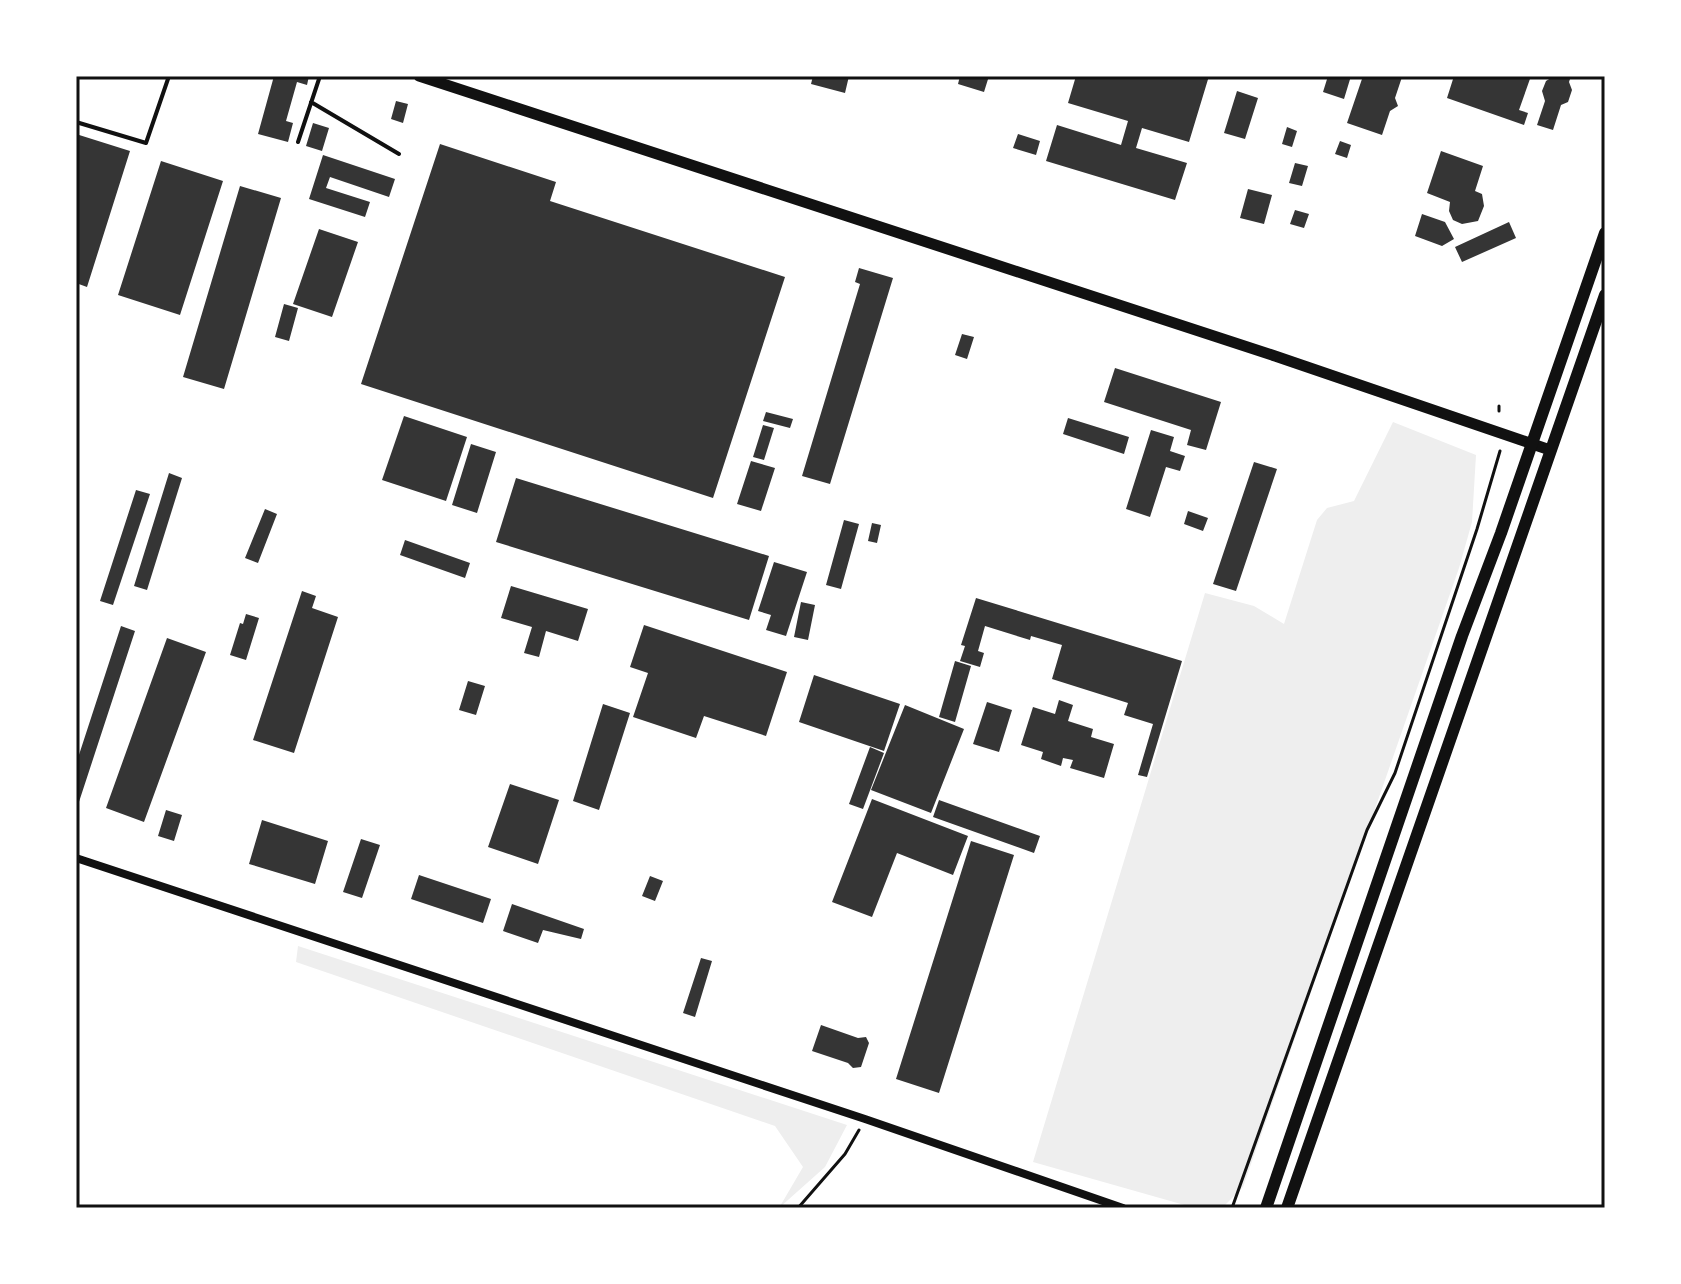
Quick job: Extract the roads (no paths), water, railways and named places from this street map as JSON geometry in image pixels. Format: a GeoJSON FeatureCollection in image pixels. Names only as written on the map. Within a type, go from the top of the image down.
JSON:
{"type":"FeatureCollection","features":[{"type":"Feature","properties":{"kind":"main road"},"geometry":{"type":"LineString","coordinates":[[1266,1208],[1462,636],[1605,233]]}},
{"type":"Feature","properties":{"kind":"main road"},"geometry":{"type":"LineString","coordinates":[[1287,1208],[1605,295]]}},
{"type":"Feature","properties":{"kind":"street"},"geometry":{"type":"LineString","coordinates":[[419,76],[1275,356],[1550,450]]}},
{"type":"Feature","properties":{"kind":"street"},"geometry":{"type":"LineString","coordinates":[[76,858],[865,1119],[1123,1208]]}},
{"type":"Feature","properties":{"kind":"lane"},"geometry":{"type":"LineString","coordinates":[[76,122],[146,143],[169,76]]}},
{"type":"Feature","properties":{"kind":"lane"},"geometry":{"type":"LineString","coordinates":[[298,142],[320,76]]}},
{"type":"Feature","properties":{"kind":"lane"},"geometry":{"type":"LineString","coordinates":[[311,102],[399,154]]}}]}
